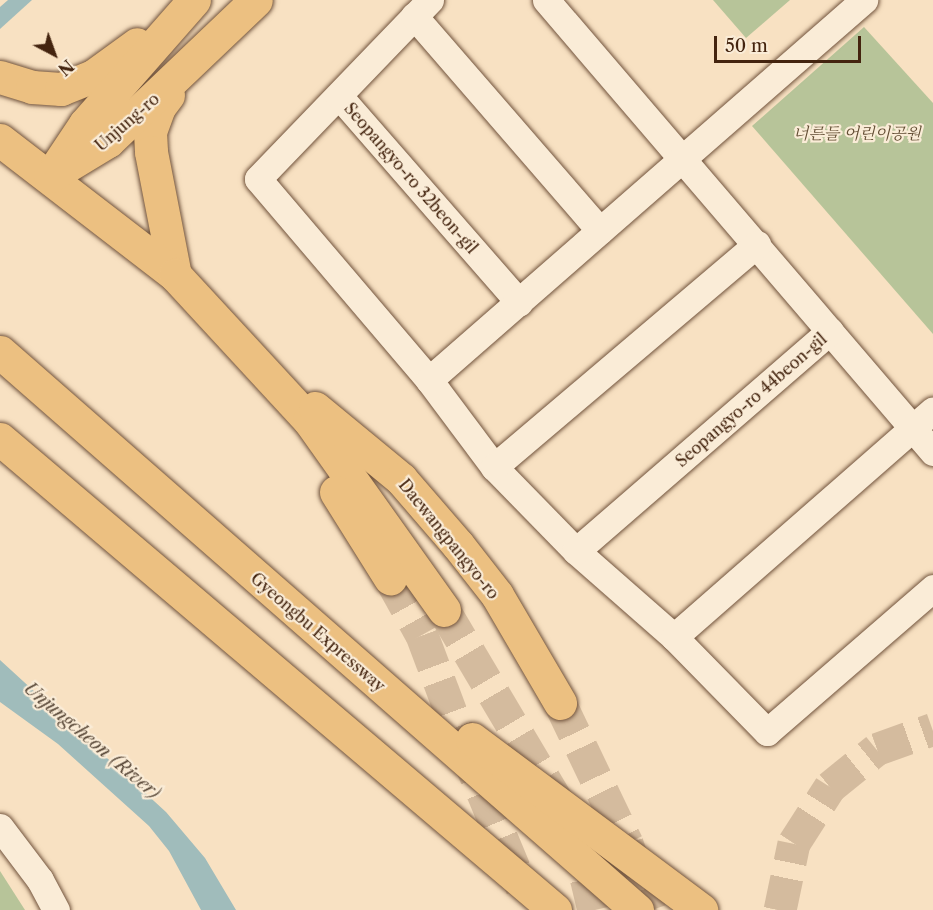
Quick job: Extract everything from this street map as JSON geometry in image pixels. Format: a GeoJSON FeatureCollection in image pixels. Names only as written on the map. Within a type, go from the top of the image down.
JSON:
{"type":"FeatureCollection","features":[{"type":"Feature","properties":{"kind":"main road","name":"Unjung-ro"},"geometry":{"type":"LineString","coordinates":[[50,176],[108,141],[256,0]]}},
{"type":"Feature","properties":{"kind":"main road","name":"Unjung-ro"},"geometry":{"type":"LineString","coordinates":[[50,176],[85,124],[189,5]]}},
{"type":"Feature","properties":{"kind":"main road"},"geometry":{"type":"LineString","coordinates":[[0,78],[32,87],[61,89],[93,76],[189,5]]}},
{"type":"Feature","properties":{"kind":"main road"},"geometry":{"type":"LineString","coordinates":[[175,275],[151,152],[150,132],[159,107],[186,69]]}},
{"type":"Feature","properties":{"kind":"main road"},"geometry":{"type":"LineString","coordinates":[[11,147],[175,275],[309,420],[444,610]]}},
{"type":"Feature","properties":{"kind":"main road","name":"Gyeongbu Expressway"},"geometry":{"type":"LineString","coordinates":[[0,352],[637,910]]}},
{"type":"Feature","properties":{"kind":"main road"},"geometry":{"type":"LineString","coordinates":[[250,356],[390,578]]}},
{"type":"Feature","properties":{"kind":"main road","name":"Daewangpangyo-ro"},"geometry":{"type":"LineString","coordinates":[[250,356],[401,479],[458,544],[497,595],[560,703]]}},
{"type":"Feature","properties":{"kind":"main road"},"geometry":{"type":"LineString","coordinates":[[0,439],[555,910]]}},
{"type":"Feature","properties":{"kind":"main road"},"geometry":{"type":"LineString","coordinates":[[174,506],[518,775],[701,910]]}},
{"type":"Feature","properties":{"kind":"street"},"geometry":{"type":"LineString","coordinates":[[546,0],[830,331]]}},
{"type":"Feature","properties":{"kind":"street"},"geometry":{"type":"LineString","coordinates":[[429,380],[864,0]]}},
{"type":"Feature","properties":{"kind":"street"},"geometry":{"type":"LineString","coordinates":[[339,96],[422,8],[600,231]]}},
{"type":"Feature","properties":{"kind":"street","name":"Seopangyo-ro 32beon-gil"},"geometry":{"type":"LineString","coordinates":[[519,302],[339,96],[258,179],[429,380],[494,466],[576,551]]}},
{"type":"Feature","properties":{"kind":"street"},"geometry":{"type":"LineString","coordinates":[[494,466],[757,244]]}},
{"type":"Feature","properties":{"kind":"street","name":"Seopangyo-ro 44beon-gil"},"geometry":{"type":"LineString","coordinates":[[576,551],[830,331],[933,452]]}},
{"type":"Feature","properties":{"kind":"street"},"geometry":{"type":"LineString","coordinates":[[674,637],[933,410]]}},
{"type":"Feature","properties":{"kind":"street"},"geometry":{"type":"LineString","coordinates":[[576,551],[674,637],[767,732],[933,588]]}},
{"type":"Feature","properties":{"kind":"street"},"geometry":{"type":"LineString","coordinates":[[0,827],[40,880],[56,910]]}},
{"type":"Feature","properties":{"kind":"green space"},"geometry":{"type":"Polygon","coordinates":[[[713,0],[790,0],[746,38],[713,0]]]}},
{"type":"Feature","properties":{"kind":"green space","name":"너른들 어린이공원"},"geometry":{"type":"Polygon","coordinates":[[[864,27],[933,103],[933,334],[752,126],[864,27]]]}},
{"type":"Feature","properties":{"kind":"green space"},"geometry":{"type":"Polygon","coordinates":[[[0,871],[25,910],[0,910],[0,871]]]}},
{"type":"Feature","properties":{"kind":"water"},"geometry":{"type":"Polygon","coordinates":[[[8,0],[32,0],[0,29],[0,7],[8,0]]]}},
{"type":"Feature","properties":{"kind":"water"},"geometry":{"type":"Polygon","coordinates":[[[0,660],[166,812],[205,858],[236,910],[201,910],[169,851],[149,826],[58,744],[0,702],[0,660]]]}},
{"type":"Feature","properties":{"kind":"tunnel"},"geometry":{"type":"LineString","coordinates":[[390,578],[422,635],[464,747],[522,887]]}},
{"type":"Feature","properties":{"kind":"tunnel"},"geometry":{"type":"LineString","coordinates":[[444,610],[575,831],[594,910]]}},
{"type":"Feature","properties":{"kind":"tunnel"},"geometry":{"type":"LineString","coordinates":[[560,703],[627,843],[650,910]]}},
{"type":"Feature","properties":{"kind":"tunnel"},"geometry":{"type":"LineString","coordinates":[[780,910],[794,843],[830,787],[877,749],[933,729]]}},
{"type":"Feature","properties":{"kind":"water label","name":"Unjungcheon (River)"},"geometry":{"type":"Point","coordinates":[92,741]}}]}
